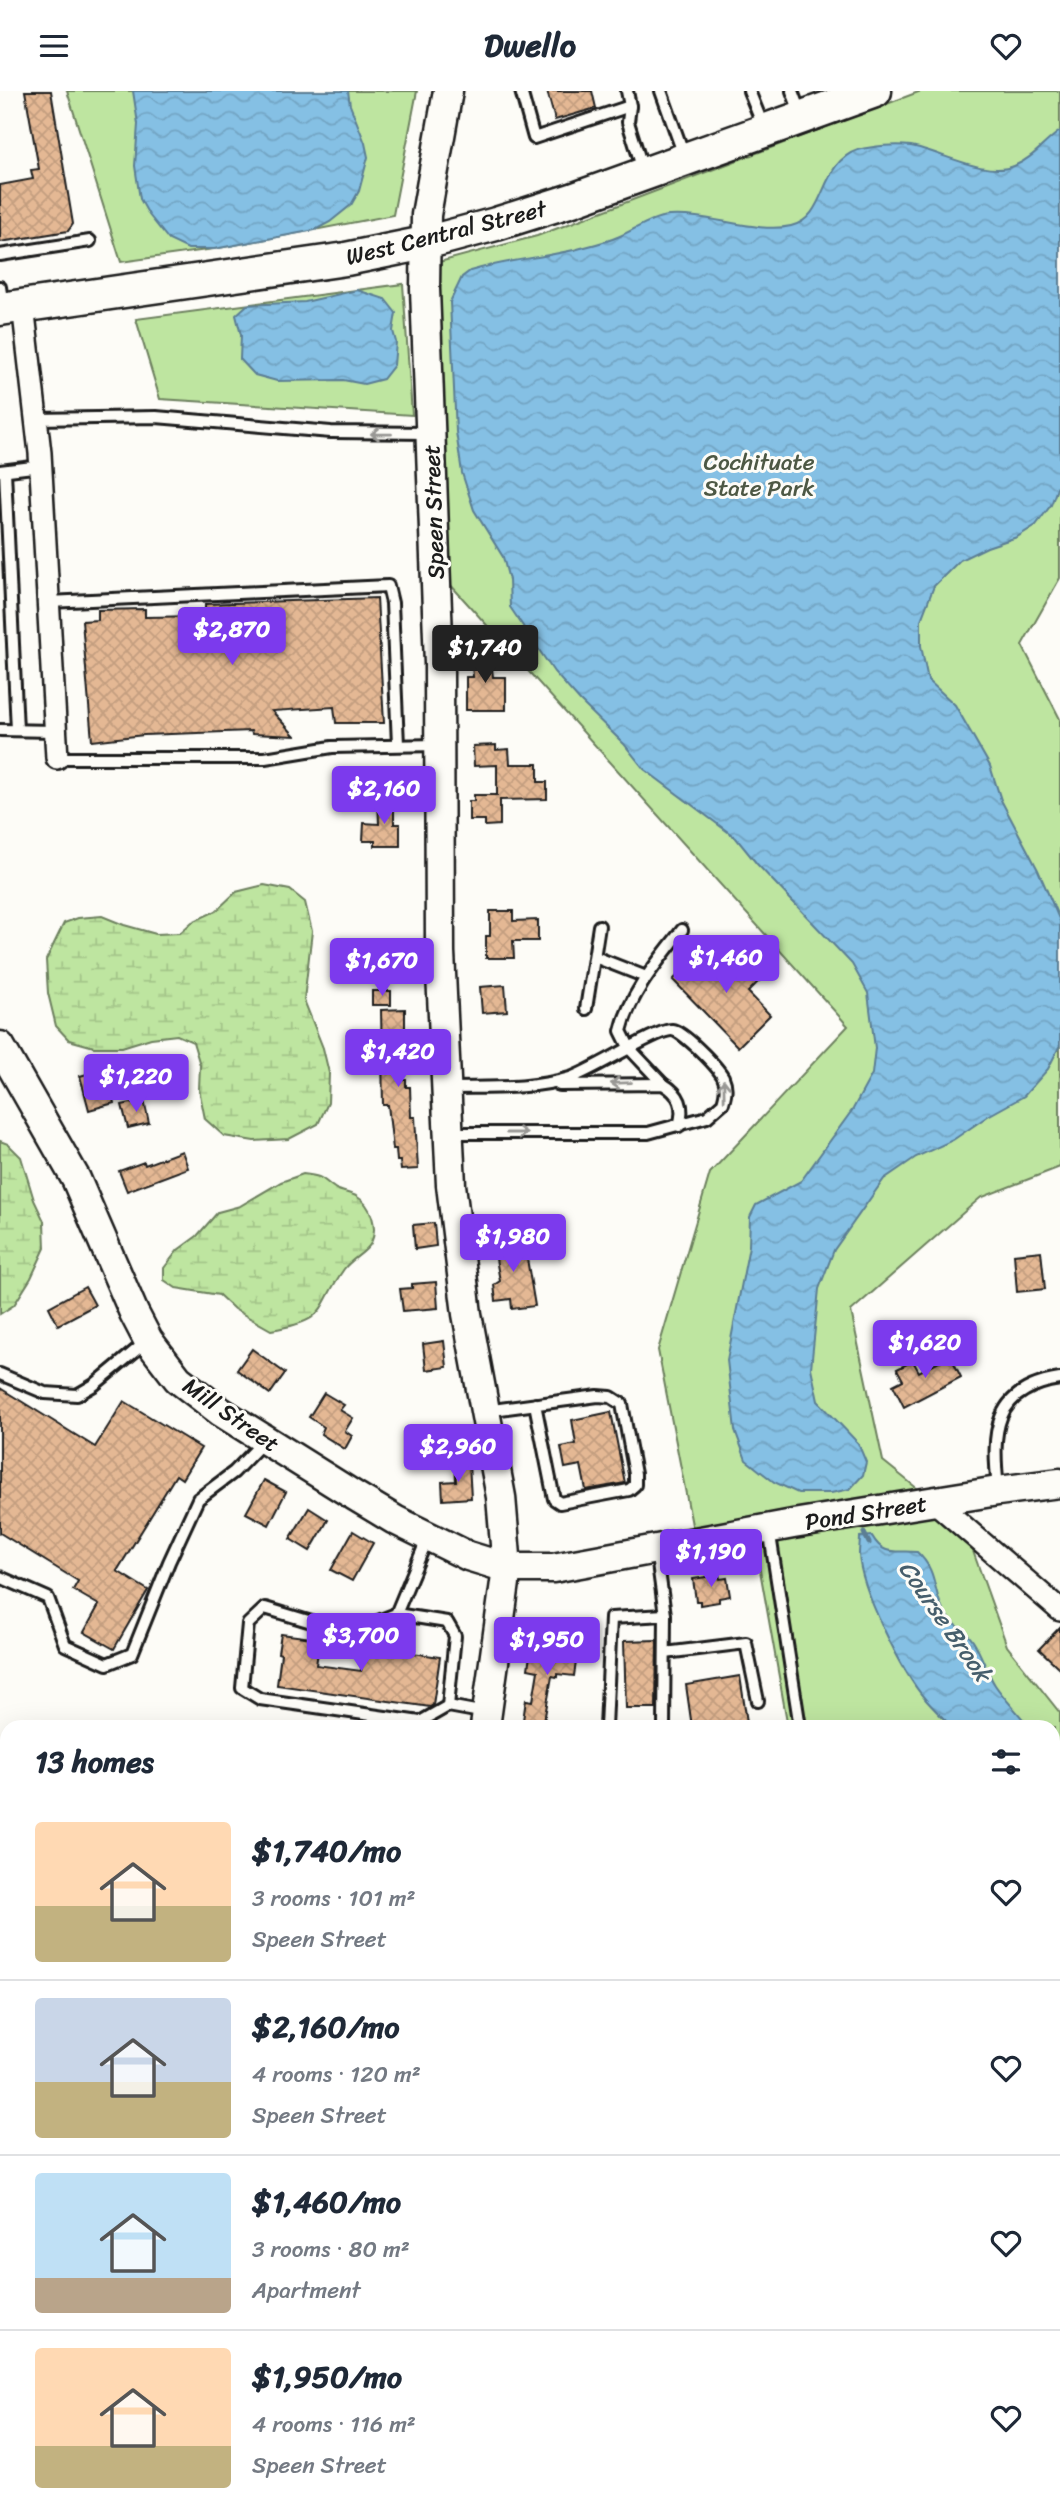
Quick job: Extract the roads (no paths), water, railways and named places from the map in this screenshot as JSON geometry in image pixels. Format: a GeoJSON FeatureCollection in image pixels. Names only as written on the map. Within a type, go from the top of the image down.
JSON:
{"type":"FeatureCollection","features":[{"type":"Feature","properties":{"kind":"main road","name":"West Central Street"},"geometry":{"type":"LineString","coordinates":[[7,302],[346,259],[425,243],[534,213],[685,160],[765,130],[797,104],[874,91]]}},
{"type":"Feature","properties":{"kind":"street","name":"Speen Street"},"geometry":{"type":"LineString","coordinates":[[448,91],[429,192],[425,243],[438,600],[440,952],[446,1088],[461,1270],[501,1497],[508,1569],[487,1720]]}},
{"type":"Feature","properties":{"kind":"street"},"geometry":{"type":"LineString","coordinates":[[7,302],[37,419],[57,758]]}},
{"type":"Feature","properties":{"kind":"street","name":"Mill Street"},"geometry":{"type":"LineString","coordinates":[[0,1046],[76,1179],[148,1340],[178,1379],[221,1412],[365,1502],[468,1556],[508,1569]]}},
{"type":"Feature","properties":{"kind":"street","name":"Pond Street"},"geometry":{"type":"LineString","coordinates":[[508,1569],[553,1568],[769,1529],[1060,1483]]}},
{"type":"Feature","properties":{"kind":"street"},"geometry":{"type":"LineString","coordinates":[[935,1502],[1060,1610]]}},
{"type":"Feature","properties":{"kind":"lane"},"geometry":{"type":"LineString","coordinates":[[521,91],[534,138],[630,106]]}},
{"type":"Feature","properties":{"kind":"lane"},"geometry":{"type":"LineString","coordinates":[[627,91],[630,106],[628,122],[644,174]]}},
{"type":"Feature","properties":{"kind":"lane"},"geometry":{"type":"LineString","coordinates":[[661,91],[685,160]]}},
{"type":"Feature","properties":{"kind":"lane"},"geometry":{"type":"LineString","coordinates":[[749,91],[765,130]]}},
{"type":"Feature","properties":{"kind":"lane"},"geometry":{"type":"LineString","coordinates":[[0,255],[90,241]]}},
{"type":"Feature","properties":{"kind":"lane"},"geometry":{"type":"LineString","coordinates":[[37,419],[168,417],[331,432],[431,433]]}},
{"type":"Feature","properties":{"kind":"lane"},"geometry":{"type":"LineString","coordinates":[[17,730],[2,471],[41,466]]}},
{"type":"Feature","properties":{"kind":"lane"},"geometry":{"type":"LineString","coordinates":[[49,602],[388,586],[392,603],[398,745]]}},
{"type":"Feature","properties":{"kind":"lane"},"geometry":{"type":"LineString","coordinates":[[0,730],[56,731]]}},
{"type":"Feature","properties":{"kind":"lane"},"geometry":{"type":"LineString","coordinates":[[57,758],[265,758],[332,747],[440,745]]}},
{"type":"Feature","properties":{"kind":"lane"},"geometry":{"type":"LineString","coordinates":[[586,1009],[599,926]]}},
{"type":"Feature","properties":{"kind":"lane"},"geometry":{"type":"LineString","coordinates":[[679,1126],[683,1114],[675,1091],[663,1084],[630,1049],[621,1031],[646,977],[682,930]]}},
{"type":"Feature","properties":{"kind":"lane"},"geometry":{"type":"LineString","coordinates":[[594,957],[646,977]]}},
{"type":"Feature","properties":{"kind":"lane"},"geometry":{"type":"LineString","coordinates":[[449,1132],[648,1133],[707,1118],[723,1103],[726,1093],[722,1075],[679,1032],[670,1030],[657,1033],[573,1077],[542,1086]]}},
{"type":"Feature","properties":{"kind":"lane"},"geometry":{"type":"LineString","coordinates":[[446,1088],[663,1084]]}},
{"type":"Feature","properties":{"kind":"lane"},"geometry":{"type":"LineString","coordinates":[[0,1374],[45,1393],[77,1395],[94,1385],[148,1340]]}},
{"type":"Feature","properties":{"kind":"lane"},"geometry":{"type":"LineString","coordinates":[[998,1491],[996,1431],[1004,1408],[1024,1390],[1060,1378]]}},
{"type":"Feature","properties":{"kind":"lane"},"geometry":{"type":"LineString","coordinates":[[485,1412],[535,1404],[598,1396],[611,1397],[622,1404],[635,1485],[629,1490],[560,1503],[554,1499],[535,1404]]}},
{"type":"Feature","properties":{"kind":"lane"},"geometry":{"type":"LineString","coordinates":[[0,1577],[48,1598],[65,1645],[107,1664],[132,1654],[198,1499],[234,1472],[265,1440]]}},
{"type":"Feature","properties":{"kind":"lane"},"geometry":{"type":"LineString","coordinates":[[769,1529],[799,1720]]}},
{"type":"Feature","properties":{"kind":"lane"},"geometry":{"type":"LineString","coordinates":[[396,1614],[429,1537]]}},
{"type":"Feature","properties":{"kind":"lane"},"geometry":{"type":"LineString","coordinates":[[656,1549],[665,1615],[664,1720]]}},
{"type":"Feature","properties":{"kind":"lane"},"geometry":{"type":"LineString","coordinates":[[406,1720],[260,1699],[242,1688],[248,1624],[265,1608],[348,1633],[396,1614],[447,1622],[455,1636],[448,1706]]}},
{"type":"Feature","properties":{"kind":"lane"},"geometry":{"type":"LineString","coordinates":[[606,1720],[611,1618],[665,1615]]}},
{"type":"Feature","properties":{"kind":"lane"},"geometry":{"type":"LineString","coordinates":[[665,1653],[746,1643],[758,1701]]}},
{"type":"Feature","properties":{"kind":"lane"},"geometry":{"type":"LineString","coordinates":[[424,1720],[448,1706],[487,1720]]}},
{"type":"Feature","properties":{"kind":"water"},"geometry":{"type":"Polygon","coordinates":[[[133,91],[348,91],[350,105],[368,157],[359,191],[351,205],[315,230],[214,249],[188,249],[169,240],[140,199],[135,166],[138,124],[133,91]]]}},
{"type":"Feature","properties":{"kind":"water","name":"Cochituate State Park"},"geometry":{"type":"Polygon","coordinates":[[[1060,131],[1060,480],[1051,505],[1036,525],[1017,537],[960,560],[934,586],[921,620],[921,646],[928,680],[955,705],[990,766],[1001,800],[1038,870],[1060,921],[1060,1045],[1048,1069],[1024,1096],[953,1140],[916,1157],[884,1179],[834,1250],[819,1289],[811,1368],[818,1401],[858,1443],[866,1462],[863,1475],[850,1489],[831,1493],[798,1493],[774,1482],[746,1460],[735,1430],[727,1360],[749,1246],[750,1217],[756,1205],[801,1181],[853,1109],[872,1074],[875,1048],[868,993],[852,964],[757,864],[736,838],[644,769],[624,744],[580,701],[554,672],[510,607],[509,580],[503,557],[474,510],[462,473],[456,432],[450,302],[462,277],[470,271],[598,244],[663,217],[699,217],[747,226],[791,226],[803,221],[811,213],[836,166],[858,150],[911,146],[976,166],[1003,169],[1027,159],[1060,131]]]}},
{"type":"Feature","properties":{"kind":"water"},"geometry":{"type":"Polygon","coordinates":[[[357,290],[385,299],[396,313],[393,331],[396,342],[394,365],[383,379],[364,384],[343,380],[277,381],[255,375],[240,359],[241,335],[236,315],[247,305],[305,302],[357,290]]]}},
{"type":"Feature","properties":{"kind":"water"},"geometry":{"type":"Polygon","coordinates":[[[872,1536],[876,1543],[886,1550],[917,1552],[929,1567],[946,1615],[973,1641],[995,1685],[1023,1720],[945,1720],[926,1700],[906,1671],[875,1608],[861,1569],[860,1537],[872,1536]]]}},
{"type":"Feature","properties":{"kind":"waterway","name":"Course Brook"},"geometry":{"type":"LineString","coordinates":[[864,1533],[869,1543]]}}]}
